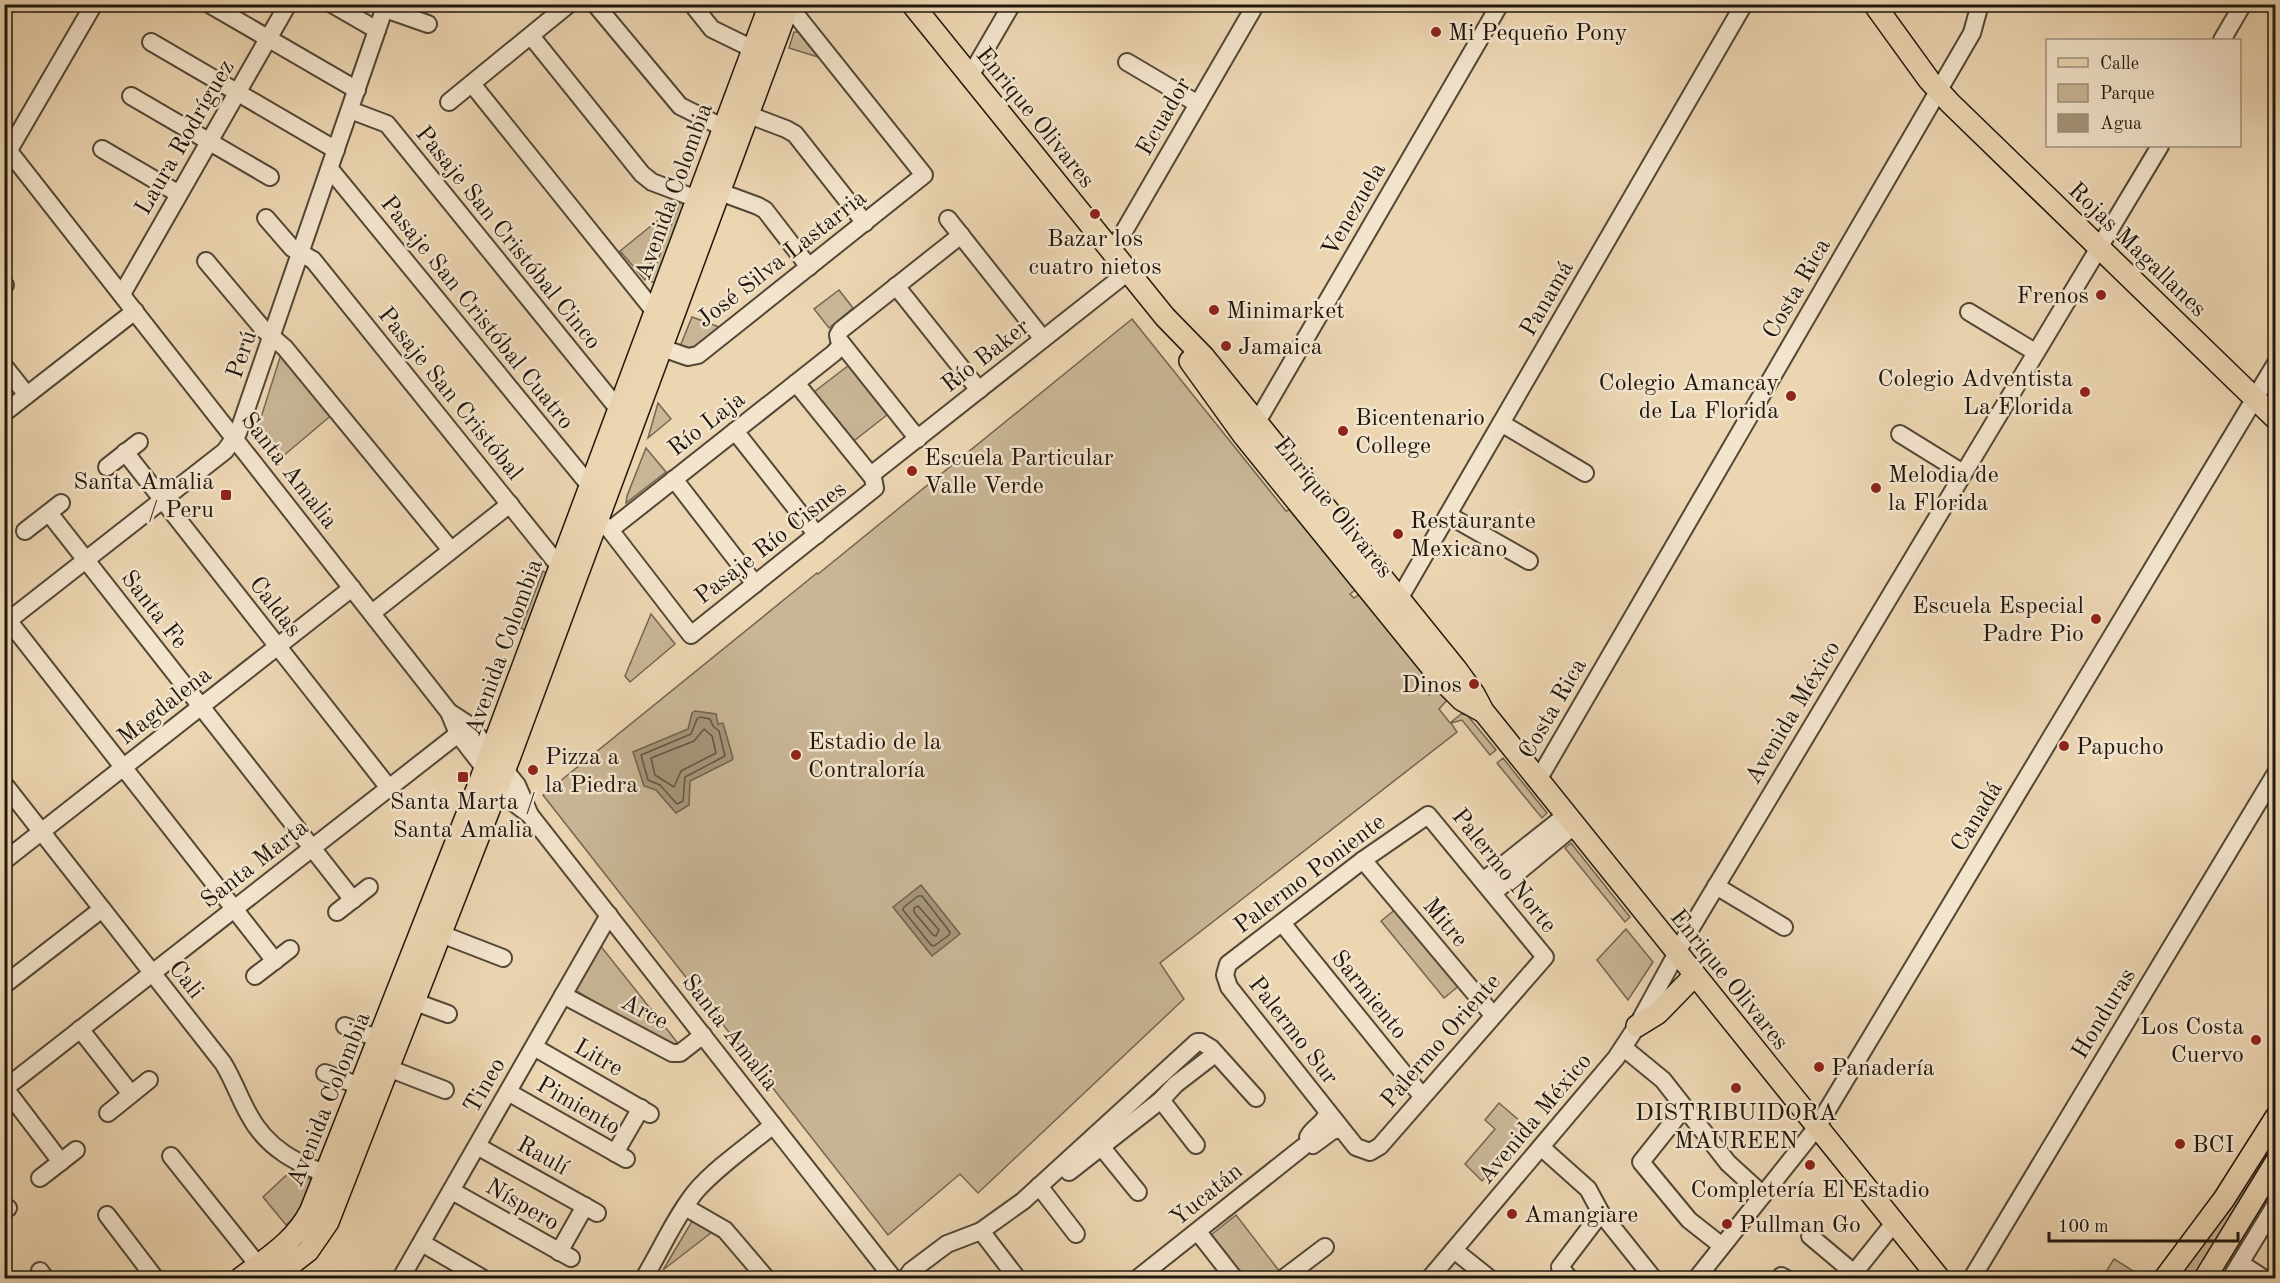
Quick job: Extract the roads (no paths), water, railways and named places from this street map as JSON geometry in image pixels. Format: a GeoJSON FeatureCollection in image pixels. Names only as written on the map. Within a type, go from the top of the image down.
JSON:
{"type":"FeatureCollection","features":[{"type":"Feature","properties":{"kind":"main road","name":"Enrique Olivares"},"geometry":{"type":"LineString","coordinates":[[912,4],[1165,317],[1189,360],[1251,429],[1392,605],[1453,692],[1462,700],[1483,711],[1939,1278]]}},
{"type":"Feature","properties":{"kind":"main road","name":"Rojas Magallanes"},"geometry":{"type":"LineString","coordinates":[[1874,4],[1938,91],[2276,419]]}},
{"type":"Feature","properties":{"kind":"main road","name":"Avenida Colombia"},"geometry":{"type":"LineString","coordinates":[[335,1177],[388,1068],[441,934],[560,567],[753,49],[783,5]]}},
{"type":"Feature","properties":{"kind":"main road","name":"Avenida Colombia"},"geometry":{"type":"LineString","coordinates":[[241,1278],[266,1272],[308,1251],[328,1222],[335,1177],[360,1086],[495,770],[604,525],[662,348],[748,115],[783,5]]}},
{"type":"Feature","properties":{"kind":"main road"},"geometry":{"type":"LineString","coordinates":[[1638,1026],[1658,1013],[1695,975]]}},
{"type":"Feature","properties":{"kind":"main road"},"geometry":{"type":"LineString","coordinates":[[2165,1278],[2231,1189],[2276,1117]]}},
{"type":"Feature","properties":{"kind":"main road"},"geometry":{"type":"LineString","coordinates":[[2205,1278],[2276,1162]]}},
{"type":"Feature","properties":{"kind":"street"},"geometry":{"type":"LineString","coordinates":[[7,148],[94,4]]}},
{"type":"Feature","properties":{"kind":"street"},"geometry":{"type":"LineString","coordinates":[[210,4],[357,90]]}},
{"type":"Feature","properties":{"kind":"street","name":"Laura Rodríguez"},"geometry":{"type":"LineString","coordinates":[[122,294],[288,4]]}},
{"type":"Feature","properties":{"kind":"street"},"geometry":{"type":"LineString","coordinates":[[332,4],[377,30]]}},
{"type":"Feature","properties":{"kind":"street"},"geometry":{"type":"LineString","coordinates":[[449,102],[569,4]]}},
{"type":"Feature","properties":{"kind":"street"},"geometry":{"type":"LineString","coordinates":[[595,4],[680,106],[724,128]]}},
{"type":"Feature","properties":{"kind":"street"},"geometry":{"type":"LineString","coordinates":[[692,4],[712,29],[753,49]]}},
{"type":"Feature","properties":{"kind":"street"},"geometry":{"type":"LineString","coordinates":[[970,76],[1011,4]]}},
{"type":"Feature","properties":{"kind":"street","name":"Ecuador"},"geometry":{"type":"LineString","coordinates":[[1112,252],[1256,4]]}},
{"type":"Feature","properties":{"kind":"street","name":"Venezuela"},"geometry":{"type":"LineString","coordinates":[[1251,429],[1500,4]]}},
{"type":"Feature","properties":{"kind":"street","name":"Panamá"},"geometry":{"type":"LineString","coordinates":[[1392,605],[1448,515],[1744,4]]}},
{"type":"Feature","properties":{"kind":"street","name":"Costa Rica"},"geometry":{"type":"LineString","coordinates":[[1538,780],[1972,33],[1980,4]]}},
{"type":"Feature","properties":{"kind":"street"},"geometry":{"type":"LineString","coordinates":[[2223,39],[2243,4]]}},
{"type":"Feature","properties":{"kind":"street","name":"José Silva Lastarria"},"geometry":{"type":"LineString","coordinates":[[662,348],[688,357],[695,357],[924,175],[783,5]]}},
{"type":"Feature","properties":{"kind":"street"},"geometry":{"type":"LineString","coordinates":[[385,7],[428,24]]}},
{"type":"Feature","properties":{"kind":"street","name":"Perú"},"geometry":{"type":"LineString","coordinates":[[6,620],[225,451],[235,438],[241,427],[385,7]]}},
{"type":"Feature","properties":{"kind":"street"},"geometry":{"type":"LineString","coordinates":[[531,36],[642,174],[651,182],[698,199]]}},
{"type":"Feature","properties":{"kind":"street"},"geometry":{"type":"LineString","coordinates":[[151,42],[336,150]]}},
{"type":"Feature","properties":{"kind":"street"},"geometry":{"type":"LineString","coordinates":[[1127,62],[1198,104]]}},
{"type":"Feature","properties":{"kind":"street"},"geometry":{"type":"LineString","coordinates":[[472,84],[655,312]]}},
{"type":"Feature","properties":{"kind":"street"},"geometry":{"type":"LineString","coordinates":[[131,96],[270,177]]}},
{"type":"Feature","properties":{"kind":"street","name":"Pasaje San Cristóbal Cinco"},"geometry":{"type":"LineString","coordinates":[[350,110],[387,124],[619,410]]}},
{"type":"Feature","properties":{"kind":"street"},"geometry":{"type":"LineString","coordinates":[[748,115],[795,134],[865,223]]}},
{"type":"Feature","properties":{"kind":"street","name":"Avenida México"},"geometry":{"type":"LineString","coordinates":[[1430,1278],[1624,1048],[1638,1026],[1676,952],[2156,147]]}},
{"type":"Feature","properties":{"kind":"street","name":"Santa Amalia"},"geometry":{"type":"LineString","coordinates":[[7,148],[449,712],[458,734],[495,770]]}},
{"type":"Feature","properties":{"kind":"street"},"geometry":{"type":"LineString","coordinates":[[102,149],[179,194]]}},
{"type":"Feature","properties":{"kind":"street","name":"Pasaje San Cristóbal Cuatro"},"geometry":{"type":"LineString","coordinates":[[330,169],[590,486]]}},
{"type":"Feature","properties":{"kind":"street"},"geometry":{"type":"LineString","coordinates":[[720,192],[765,210],[809,267]]}},
{"type":"Feature","properties":{"kind":"street","name":"Pasaje San Cristóbal"},"geometry":{"type":"LineString","coordinates":[[266,218],[292,249],[313,260],[560,567]]}},
{"type":"Feature","properties":{"kind":"street"},"geometry":{"type":"LineString","coordinates":[[948,219],[1043,339]]}},
{"type":"Feature","properties":{"kind":"street","name":"Río Laja"},"geometry":{"type":"LineString","coordinates":[[604,525],[674,479],[834,353],[841,330],[961,235]]}},
{"type":"Feature","properties":{"kind":"street"},"geometry":{"type":"LineString","coordinates":[[206,261],[272,337],[285,348],[452,550]]}},
{"type":"Feature","properties":{"kind":"street","name":"Río Baker"},"geometry":{"type":"LineString","coordinates":[[874,480],[918,439],[1128,272]]}},
{"type":"Feature","properties":{"kind":"street"},"geometry":{"type":"LineString","coordinates":[[896,286],[979,390]]}},
{"type":"Feature","properties":{"kind":"street"},"geometry":{"type":"LineString","coordinates":[[4,413],[135,311]]}},
{"type":"Feature","properties":{"kind":"street"},"geometry":{"type":"LineString","coordinates":[[1969,312],[2035,352]]}},
{"type":"Feature","properties":{"kind":"street"},"geometry":{"type":"LineString","coordinates":[[840,339],[918,439]]}},
{"type":"Feature","properties":{"kind":"street","name":"Canadá"},"geometry":{"type":"LineString","coordinates":[[1696,1278],[1817,1127],[2276,363]]}},
{"type":"Feature","properties":{"kind":"street"},"geometry":{"type":"LineString","coordinates":[[4,366],[27,395]]}},
{"type":"Feature","properties":{"kind":"street"},"geometry":{"type":"LineString","coordinates":[[796,383],[874,480]]}},
{"type":"Feature","properties":{"kind":"street"},"geometry":{"type":"LineString","coordinates":[[1501,423],[1585,474]]}},
{"type":"Feature","properties":{"kind":"street"},"geometry":{"type":"LineString","coordinates":[[735,431],[818,535]]}},
{"type":"Feature","properties":{"kind":"street"},"geometry":{"type":"LineString","coordinates":[[1900,435],[1963,473]]}},
{"type":"Feature","properties":{"kind":"street"},"geometry":{"type":"LineString","coordinates":[[107,467],[139,442]]}},
{"type":"Feature","properties":{"kind":"street","name":"Caldas"},"geometry":{"type":"LineString","coordinates":[[125,452],[388,788]]}},
{"type":"Feature","properties":{"kind":"street"},"geometry":{"type":"LineString","coordinates":[[674,479],[755,584]]}},
{"type":"Feature","properties":{"kind":"street","name":"Pasaje Río Cisnes"},"geometry":{"type":"LineString","coordinates":[[604,525],[691,635],[874,490],[874,480]]}},
{"type":"Feature","properties":{"kind":"street"},"geometry":{"type":"LineString","coordinates":[[372,613],[510,504]]}},
{"type":"Feature","properties":{"kind":"street","name":"Santa Fe"},"geometry":{"type":"LineString","coordinates":[[26,531],[55,508],[86,560],[353,900]]}},
{"type":"Feature","properties":{"kind":"street"},"geometry":{"type":"LineString","coordinates":[[1448,515],[1529,561]]}},
{"type":"Feature","properties":{"kind":"street","name":"Magdalena"},"geometry":{"type":"LineString","coordinates":[[4,861],[352,588]]}},
{"type":"Feature","properties":{"kind":"street"},"geometry":{"type":"LineString","coordinates":[[6,620],[275,961]]}},
{"type":"Feature","properties":{"kind":"street","name":"Santa Amalia"},"geometry":{"type":"LineString","coordinates":[[449,712],[469,725],[510,800],[530,815],[894,1278]]}},
{"type":"Feature","properties":{"kind":"street","name":"Santa Marta"},"geometry":{"type":"LineString","coordinates":[[5,1088],[458,734]]}},
{"type":"Feature","properties":{"kind":"street","name":"Honduras"},"geometry":{"type":"LineString","coordinates":[[1972,1278],[2276,773]]}},
{"type":"Feature","properties":{"kind":"street","name":"Cali"},"geometry":{"type":"LineString","coordinates":[[4,784],[223,1063],[262,1135],[288,1158],[335,1177]]}},
{"type":"Feature","properties":{"kind":"street","name":"Palermo Poniente"},"geometry":{"type":"LineString","coordinates":[[1225,975],[1228,964],[1363,860],[1428,814]]}},
{"type":"Feature","properties":{"kind":"street","name":"Palermo Norte"},"geometry":{"type":"LineString","coordinates":[[1428,814],[1545,957]]}},
{"type":"Feature","properties":{"kind":"street"},"geometry":{"type":"LineString","coordinates":[[1488,887],[1570,820]]}},
{"type":"Feature","properties":{"kind":"street","name":"Mitre"},"geometry":{"type":"LineString","coordinates":[[1363,860],[1493,1015]]}},
{"type":"Feature","properties":{"kind":"street"},"geometry":{"type":"LineString","coordinates":[[1716,886],[1784,927]]}},
{"type":"Feature","properties":{"kind":"street"},"geometry":{"type":"LineString","coordinates":[[337,912],[369,887]]}},
{"type":"Feature","properties":{"kind":"street"},"geometry":{"type":"LineString","coordinates":[[4,985],[102,909]]}},
{"type":"Feature","properties":{"kind":"street","name":"Tineo"},"geometry":{"type":"LineString","coordinates":[[401,1278],[609,915]]}},
{"type":"Feature","properties":{"kind":"street","name":"Sarmiento"},"geometry":{"type":"LineString","coordinates":[[1282,923],[1422,1096]]}},
{"type":"Feature","properties":{"kind":"street"},"geometry":{"type":"LineString","coordinates":[[441,934],[503,958]]}},
{"type":"Feature","properties":{"kind":"street"},"geometry":{"type":"LineString","coordinates":[[255,976],[290,949]]}},
{"type":"Feature","properties":{"kind":"street","name":"Palermo Oriente"},"geometry":{"type":"LineString","coordinates":[[1370,1152],[1380,1146],[1545,957]]}},
{"type":"Feature","properties":{"kind":"street","name":"Palermo Sur"},"geometry":{"type":"LineString","coordinates":[[1225,975],[1229,987],[1341,1129],[1356,1147],[1370,1152]]}},
{"type":"Feature","properties":{"kind":"street","name":"Arce"},"geometry":{"type":"LineString","coordinates":[[563,995],[674,1053],[682,1051],[703,1035]]}},
{"type":"Feature","properties":{"kind":"street"},"geometry":{"type":"LineString","coordinates":[[415,1002],[448,1014]]}},
{"type":"Feature","properties":{"kind":"street"},"geometry":{"type":"LineString","coordinates":[[345,1026],[379,1039]]}},
{"type":"Feature","properties":{"kind":"street"},"geometry":{"type":"LineString","coordinates":[[80,1029],[132,1094]]}},
{"type":"Feature","properties":{"kind":"street"},"geometry":{"type":"LineString","coordinates":[[906,1278],[911,1271],[947,1244],[981,1232],[1041,1189],[1097,1141],[1190,1046],[1201,1042],[1211,1048],[1256,1098]]}},
{"type":"Feature","properties":{"kind":"street","name":"Litre"},"geometry":{"type":"LineString","coordinates":[[534,1047],[645,1111],[621,1156]]}},
{"type":"Feature","properties":{"kind":"street"},"geometry":{"type":"LineString","coordinates":[[1624,1048],[1663,1080],[1728,1163],[1763,1195]]}},
{"type":"Feature","properties":{"kind":"street"},"geometry":{"type":"LineString","coordinates":[[1097,1141],[1161,1100],[1176,1084],[1215,1054]]}},
{"type":"Feature","properties":{"kind":"street"},"geometry":{"type":"LineString","coordinates":[[388,1068],[445,1090]]}},
{"type":"Feature","properties":{"kind":"street"},"geometry":{"type":"LineString","coordinates":[[326,1073],[360,1086]]}},
{"type":"Feature","properties":{"kind":"street"},"geometry":{"type":"LineString","coordinates":[[108,1113],[149,1080]]}},
{"type":"Feature","properties":{"kind":"street"},"geometry":{"type":"LineString","coordinates":[[5,1088],[61,1162]]}},
{"type":"Feature","properties":{"kind":"street","name":"Pimiento"},"geometry":{"type":"LineString","coordinates":[[508,1092],[621,1156]]}},
{"type":"Feature","properties":{"kind":"street"},"geometry":{"type":"LineString","coordinates":[[1161,1100],[1196,1145]]}},
{"type":"Feature","properties":{"kind":"street"},"geometry":{"type":"LineString","coordinates":[[1684,1108],[1641,1162],[1689,1220],[1722,1246]]}},
{"type":"Feature","properties":{"kind":"street","name":"Palermo Sur"},"geometry":{"type":"LineString","coordinates":[[1328,1112],[1325,1121],[1311,1132],[1308,1137],[1309,1142],[1312,1144],[1332,1131],[1341,1129]]}},
{"type":"Feature","properties":{"kind":"street"},"geometry":{"type":"LineString","coordinates":[[648,1277],[685,1207],[711,1176],[773,1125]]}},
{"type":"Feature","properties":{"kind":"street"},"geometry":{"type":"LineString","coordinates":[[1097,1141],[1138,1192]]}},
{"type":"Feature","properties":{"kind":"street","name":"Raulí"},"geometry":{"type":"LineString","coordinates":[[477,1146],[591,1210],[565,1255]]}},
{"type":"Feature","properties":{"kind":"street","name":"Yucatán"},"geometry":{"type":"LineString","coordinates":[[1138,1278],[1303,1147]]}},
{"type":"Feature","properties":{"kind":"street"},"geometry":{"type":"LineString","coordinates":[[1541,1147],[1588,1188],[1601,1213],[1653,1278]]}},
{"type":"Feature","properties":{"kind":"street"},"geometry":{"type":"LineString","coordinates":[[40,1178],[76,1150]]}},
{"type":"Feature","properties":{"kind":"street"},"geometry":{"type":"LineString","coordinates":[[171,1156],[266,1272]]}},
{"type":"Feature","properties":{"kind":"street"},"geometry":{"type":"LineString","coordinates":[[1041,1189],[1076,1234]]}},
{"type":"Feature","properties":{"kind":"street","name":"Níspero"},"geometry":{"type":"LineString","coordinates":[[452,1191],[565,1255]]}},
{"type":"Feature","properties":{"kind":"street"},"geometry":{"type":"LineString","coordinates":[[2231,1278],[2276,1204]]}},
{"type":"Feature","properties":{"kind":"street"},"geometry":{"type":"LineString","coordinates":[[685,1207],[725,1230],[766,1278]]}},
{"type":"Feature","properties":{"kind":"street"},"geometry":{"type":"LineString","coordinates":[[1569,1278],[1560,1267],[1601,1213]]}},
{"type":"Feature","properties":{"kind":"street"},"geometry":{"type":"LineString","coordinates":[[107,1215],[155,1278]]}},
{"type":"Feature","properties":{"kind":"street"},"geometry":{"type":"LineString","coordinates":[[1810,1236],[1852,1276],[1894,1223]]}},
{"type":"Feature","properties":{"kind":"street"},"geometry":{"type":"LineString","coordinates":[[981,1232],[1017,1278]]}},
{"type":"Feature","properties":{"kind":"street"},"geometry":{"type":"LineString","coordinates":[[1198,1232],[1234,1278]]}},
{"type":"Feature","properties":{"kind":"street"},"geometry":{"type":"LineString","coordinates":[[422,1243],[482,1278]]}},
{"type":"Feature","properties":{"kind":"street"},"geometry":{"type":"LineString","coordinates":[[1284,1278],[1325,1247]]}},
{"type":"Feature","properties":{"kind":"street"},"geometry":{"type":"LineString","coordinates":[[1454,1250],[1489,1278]]}},
{"type":"Feature","properties":{"kind":"street"},"geometry":{"type":"LineString","coordinates":[[2240,1263],[2263,1278]]}},
{"type":"Feature","properties":{"kind":"water"},"geometry":{"type":"Polygon","coordinates":[[[695,711],[716,714],[718,724],[723,723],[733,758],[690,781],[689,805],[676,813],[656,790],[644,786],[633,752],[688,729],[692,713],[695,711]]]}},
{"type":"Feature","properties":{"kind":"water"},"geometry":{"type":"Polygon","coordinates":[[[921,885],[960,934],[932,956],[893,907],[921,885]]]}},
{"type":"Feature","properties":{"kind":"place","name":"Mi Pequeño Pony"},"geometry":{"type":"Point","coordinates":[1436,32]}},
{"type":"Feature","properties":{"kind":"place","name":"Bazar los cuatro nietos"},"geometry":{"type":"Point","coordinates":[1095,214]}},
{"type":"Feature","properties":{"kind":"place","name":"Frenos"},"geometry":{"type":"Point","coordinates":[2101,295]}},
{"type":"Feature","properties":{"kind":"place","name":"Minimarket"},"geometry":{"type":"Point","coordinates":[1214,310]}},
{"type":"Feature","properties":{"kind":"place","name":"Jamaica"},"geometry":{"type":"Point","coordinates":[1226,346]}},
{"type":"Feature","properties":{"kind":"place","name":"Colegio Adventista La Florida"},"geometry":{"type":"Point","coordinates":[2085,392]}},
{"type":"Feature","properties":{"kind":"place","name":"Colegio Amancay de La Florida"},"geometry":{"type":"Point","coordinates":[1791,396]}},
{"type":"Feature","properties":{"kind":"place","name":"Bicentenario College"},"geometry":{"type":"Point","coordinates":[1343,431]}},
{"type":"Feature","properties":{"kind":"place","name":"Escuela Particular Valle Verde"},"geometry":{"type":"Point","coordinates":[912,471]}},
{"type":"Feature","properties":{"kind":"place","name":"Melodia de la Florida"},"geometry":{"type":"Point","coordinates":[1876,488]}},
{"type":"Feature","properties":{"kind":"place","name":"Santa Amalia / Peru"},"geometry":{"type":"Point","coordinates":[226,495]}},
{"type":"Feature","properties":{"kind":"place","name":"Restaurante Mexicano"},"geometry":{"type":"Point","coordinates":[1398,534]}},
{"type":"Feature","properties":{"kind":"place","name":"Escuela Especial Padre Pio"},"geometry":{"type":"Point","coordinates":[2096,619]}},
{"type":"Feature","properties":{"kind":"place","name":"Dinos"},"geometry":{"type":"Point","coordinates":[1474,684]}},
{"type":"Feature","properties":{"kind":"place","name":"Papucho"},"geometry":{"type":"Point","coordinates":[2064,746]}},
{"type":"Feature","properties":{"kind":"place","name":"Estadio de la Contraloría"},"geometry":{"type":"Point","coordinates":[796,755]}},
{"type":"Feature","properties":{"kind":"place","name":"Pizza a la Piedra"},"geometry":{"type":"Point","coordinates":[533,770]}},
{"type":"Feature","properties":{"kind":"place","name":"Santa Marta / Santa Amalia"},"geometry":{"type":"Point","coordinates":[463,777]}},
{"type":"Feature","properties":{"kind":"place","name":"Los Costa Cuervo"},"geometry":{"type":"Point","coordinates":[2256,1040]}},
{"type":"Feature","properties":{"kind":"place","name":"Panadería"},"geometry":{"type":"Point","coordinates":[1819,1067]}},
{"type":"Feature","properties":{"kind":"place","name":"DISTRIBUIDORA MAUREEN"},"geometry":{"type":"Point","coordinates":[1736,1088]}},
{"type":"Feature","properties":{"kind":"place","name":"BCI"},"geometry":{"type":"Point","coordinates":[2180,1144]}},
{"type":"Feature","properties":{"kind":"place","name":"Completería El Estadio"},"geometry":{"type":"Point","coordinates":[1810,1165]}},
{"type":"Feature","properties":{"kind":"place","name":"Amangiare"},"geometry":{"type":"Point","coordinates":[1512,1214]}},
{"type":"Feature","properties":{"kind":"place","name":"Pullman Go"},"geometry":{"type":"Point","coordinates":[1727,1224]}}]}
